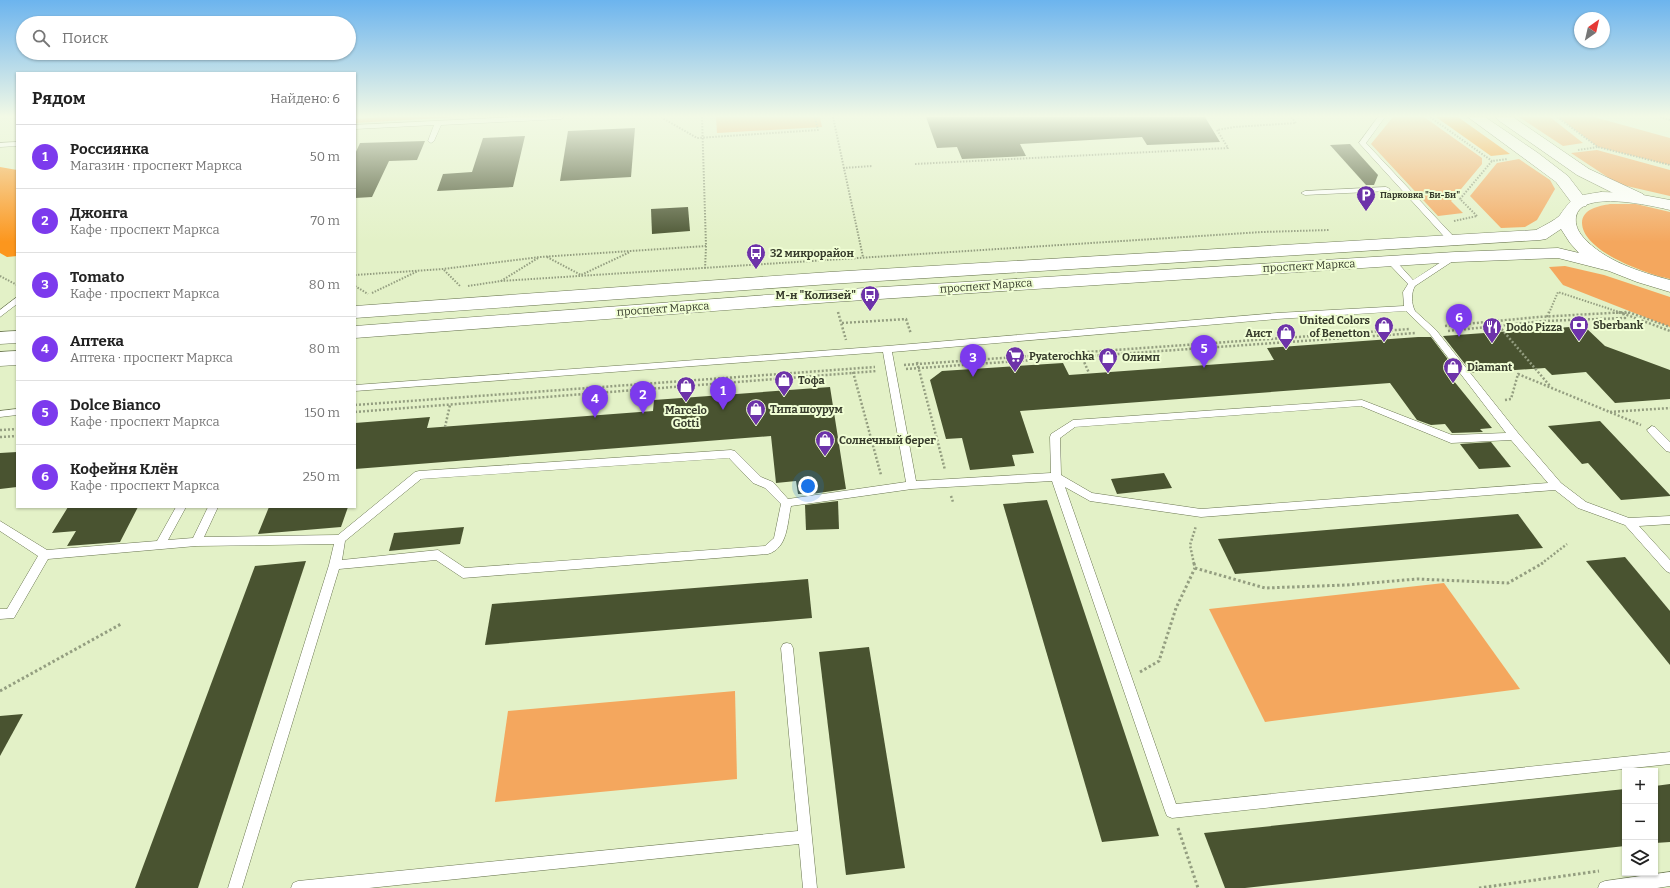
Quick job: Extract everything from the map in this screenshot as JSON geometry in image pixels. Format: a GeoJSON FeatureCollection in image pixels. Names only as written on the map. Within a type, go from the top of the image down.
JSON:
{"type":"FeatureCollection","features":[{"type":"Feature","properties":{"kind":"main road"},"geometry":{"type":"LineString","coordinates":[[1535,158],[1562,179],[1580,202]]}},
{"type":"Feature","properties":{"kind":"main road"},"geometry":{"type":"LineString","coordinates":[[1563,158],[1583,172],[1637,198]]}},
{"type":"Feature","properties":{"kind":"main road"},"geometry":{"type":"LineString","coordinates":[[1670,205],[1637,198],[1616,196],[1596,197],[1580,202],[1570,209],[1567,218],[1569,229],[1578,242],[1594,255],[1616,267],[1642,278],[1670,286]]}},
{"type":"Feature","properties":{"kind":"main road","name":"проспект Маркса"},"geometry":{"type":"LineString","coordinates":[[356,312],[832,287],[1392,262],[1454,249],[1540,235],[1567,218]]}},
{"type":"Feature","properties":{"kind":"main road","name":"проспект Маркса"},"geometry":{"type":"LineString","coordinates":[[356,332],[832,287],[1234,253],[1454,249],[1558,253],[1616,267]]}},
{"type":"Feature","properties":{"kind":"main road"},"geometry":{"type":"LineString","coordinates":[[0,338],[16,337]]}},
{"type":"Feature","properties":{"kind":"main road"},"geometry":{"type":"LineString","coordinates":[[0,359],[16,358]]}},
{"type":"Feature","properties":{"kind":"lane"},"geometry":{"type":"LineString","coordinates":[[1376,158],[1437,224],[1454,249],[1412,284],[1407,292],[1409,308],[1412,313],[1429,328],[1514,436],[1557,486],[1582,505],[1629,522],[1670,520]]}},
{"type":"Feature","properties":{"kind":"lane"},"geometry":{"type":"LineString","coordinates":[[1305,194],[1386,189]]}},
{"type":"Feature","properties":{"kind":"lane"},"geometry":{"type":"LineString","coordinates":[[1392,262],[1412,284]]}},
{"type":"Feature","properties":{"kind":"lane"},"geometry":{"type":"LineString","coordinates":[[0,314],[16,301]]}},
{"type":"Feature","properties":{"kind":"lane"},"geometry":{"type":"LineString","coordinates":[[356,388],[887,349],[1269,317],[1409,308]]}},
{"type":"Feature","properties":{"kind":"lane"},"geometry":{"type":"LineString","coordinates":[[887,349],[912,485]]}},
{"type":"Feature","properties":{"kind":"lane"},"geometry":{"type":"LineString","coordinates":[[1514,436],[1451,439],[1362,403],[1073,424],[1055,438],[1056,477],[1172,811],[1670,758]]}},
{"type":"Feature","properties":{"kind":"lane"},"geometry":{"type":"LineString","coordinates":[[0,414],[16,412]]}},
{"type":"Feature","properties":{"kind":"lane"},"geometry":{"type":"LineString","coordinates":[[1652,430],[1670,448]]}},
{"type":"Feature","properties":{"kind":"lane"},"geometry":{"type":"LineString","coordinates":[[0,525],[45,555],[196,542],[340,539],[420,474],[731,454],[757,480],[768,485],[786,502]]}},
{"type":"Feature","properties":{"kind":"lane"},"geometry":{"type":"LineString","coordinates":[[786,502],[912,485],[1056,477],[1090,498],[1201,513],[1557,486]]}},
{"type":"Feature","properties":{"kind":"lane"},"geometry":{"type":"LineString","coordinates":[[335,565],[438,555],[463,573],[768,550],[779,540],[786,502]]}},
{"type":"Feature","properties":{"kind":"lane"},"geometry":{"type":"LineString","coordinates":[[160,545],[180,508]]}},
{"type":"Feature","properties":{"kind":"lane"},"geometry":{"type":"LineString","coordinates":[[196,542],[213,508]]}},
{"type":"Feature","properties":{"kind":"lane"},"geometry":{"type":"LineString","coordinates":[[1629,522],[1670,568]]}},
{"type":"Feature","properties":{"kind":"lane"},"geometry":{"type":"LineString","coordinates":[[235,888],[335,565],[340,539]]}},
{"type":"Feature","properties":{"kind":"lane"},"geometry":{"type":"LineString","coordinates":[[0,614],[10,614],[45,555]]}},
{"type":"Feature","properties":{"kind":"lane"},"geometry":{"type":"LineString","coordinates":[[787,648],[810,888]]}},
{"type":"Feature","properties":{"kind":"lane"},"geometry":{"type":"LineString","coordinates":[[298,888],[804,837]]}},
{"type":"Feature","properties":{"kind":"lane"},"geometry":{"type":"LineString","coordinates":[[1605,888],[1670,879]]}},
{"type":"Feature","properties":{"kind":"path"},"geometry":{"type":"LineString","coordinates":[[704,158],[706,246],[704,268]]}},
{"type":"Feature","properties":{"kind":"path"},"geometry":{"type":"LineString","coordinates":[[841,158],[863,257]]}},
{"type":"Feature","properties":{"kind":"path"},"geometry":{"type":"LineString","coordinates":[[916,164],[1024,158]]}},
{"type":"Feature","properties":{"kind":"path"},"geometry":{"type":"LineString","coordinates":[[1488,158],[1492,161],[1512,158]]}},
{"type":"Feature","properties":{"kind":"path"},"geometry":{"type":"LineString","coordinates":[[1644,158],[1670,165]]}},
{"type":"Feature","properties":{"kind":"path"},"geometry":{"type":"LineString","coordinates":[[1437,224],[1477,216],[1460,199],[1492,161]]}},
{"type":"Feature","properties":{"kind":"path"},"geometry":{"type":"LineString","coordinates":[[843,168],[872,166]]}},
{"type":"Feature","properties":{"kind":"path"},"geometry":{"type":"LineString","coordinates":[[453,288],[501,281],[581,275],[1262,232],[1336,230]]}},
{"type":"Feature","properties":{"kind":"path"},"geometry":{"type":"LineString","coordinates":[[356,275],[444,269],[540,257],[706,246]]}},
{"type":"Feature","properties":{"kind":"path"},"geometry":{"type":"LineString","coordinates":[[581,275],[631,251]]}},
{"type":"Feature","properties":{"kind":"path"},"geometry":{"type":"LineString","coordinates":[[501,281],[540,257]]}},
{"type":"Feature","properties":{"kind":"path"},"geometry":{"type":"LineString","coordinates":[[546,257],[581,275]]}},
{"type":"Feature","properties":{"kind":"path"},"geometry":{"type":"LineString","coordinates":[[825,260],[885,489]]}},
{"type":"Feature","properties":{"kind":"path"},"geometry":{"type":"LineString","coordinates":[[444,269],[460,287]]}},
{"type":"Feature","properties":{"kind":"path"},"geometry":{"type":"LineString","coordinates":[[369,295],[420,271]]}},
{"type":"Feature","properties":{"kind":"path"},"geometry":{"type":"LineString","coordinates":[[0,276],[16,285]]}},
{"type":"Feature","properties":{"kind":"path"},"geometry":{"type":"LineString","coordinates":[[356,287],[369,295]]}},
{"type":"Feature","properties":{"kind":"path"},"geometry":{"type":"LineString","coordinates":[[1623,313],[1625,318],[1544,322],[1558,292],[1623,313],[1670,331]]}},
{"type":"Feature","properties":{"kind":"path"},"geometry":{"type":"LineString","coordinates":[[362,295],[376,294]]}},
{"type":"Feature","properties":{"kind":"path"},"geometry":{"type":"LineString","coordinates":[[356,412],[854,372],[918,364],[1429,328],[1538,317],[1628,312],[1670,327]]}},
{"type":"Feature","properties":{"kind":"path"},"geometry":{"type":"LineString","coordinates":[[842,323],[906,319],[915,346],[918,368],[953,502]]}},
{"type":"Feature","properties":{"kind":"path"},"geometry":{"type":"LineString","coordinates":[[1499,326],[1551,388]]}},
{"type":"Feature","properties":{"kind":"path"},"geometry":{"type":"LineString","coordinates":[[356,405],[853,368],[918,368],[1292,342]]}},
{"type":"Feature","properties":{"kind":"path"},"geometry":{"type":"LineString","coordinates":[[1080,352],[1089,373]]}},
{"type":"Feature","properties":{"kind":"path"},"geometry":{"type":"LineString","coordinates":[[1487,401],[1511,400],[1518,374],[1652,430]]}},
{"type":"Feature","properties":{"kind":"path"},"geometry":{"type":"LineString","coordinates":[[445,427],[450,405]]}},
{"type":"Feature","properties":{"kind":"path"},"geometry":{"type":"LineString","coordinates":[[1609,412],[1670,408]]}},
{"type":"Feature","properties":{"kind":"path"},"geometry":{"type":"LineString","coordinates":[[0,430],[16,428]]}},
{"type":"Feature","properties":{"kind":"path"},"geometry":{"type":"LineString","coordinates":[[0,437],[16,436]]}},
{"type":"Feature","properties":{"kind":"path"},"geometry":{"type":"LineString","coordinates":[[1127,681],[1159,661],[1176,608],[1195,568],[1190,545],[1201,513]]}},
{"type":"Feature","properties":{"kind":"path"},"geometry":{"type":"LineString","coordinates":[[1195,568],[1265,588],[1346,585],[1417,579],[1508,583],[1545,562],[1567,544]]}},
{"type":"Feature","properties":{"kind":"path"},"geometry":{"type":"LineString","coordinates":[[0,691],[122,624]]}},
{"type":"Feature","properties":{"kind":"path"},"geometry":{"type":"LineString","coordinates":[[1172,811],[1198,888]]}},
{"type":"Feature","properties":{"kind":"path"},"geometry":{"type":"LineString","coordinates":[[1479,888],[1602,870]]}},
{"type":"Feature","properties":{"kind":"shaded area"},"geometry":{"type":"Polygon","coordinates":[[[1384,158],[1482,158],[1482,164],[1451,201],[1463,213],[1438,216],[1384,158]]]}},
{"type":"Feature","properties":{"kind":"shaded area"},"geometry":{"type":"Polygon","coordinates":[[[1579,158],[1628,158],[1670,170],[1670,196],[1618,184],[1579,158]]]}},
{"type":"Feature","properties":{"kind":"shaded area"},"geometry":{"type":"Polygon","coordinates":[[[1644,158],[1670,158],[1670,165],[1644,158]]]}},
{"type":"Feature","properties":{"kind":"shaded area"},"geometry":{"type":"Polygon","coordinates":[[[1519,159],[1550,180],[1555,189],[1537,220],[1525,227],[1501,228],[1470,196],[1497,163],[1519,159]]]}},
{"type":"Feature","properties":{"kind":"shaded area"},"geometry":{"type":"Polygon","coordinates":[[[0,167],[16,170],[16,256],[7,257],[0,253],[0,167]]]}},
{"type":"Feature","properties":{"kind":"shaded area"},"geometry":{"type":"Polygon","coordinates":[[[1610,204],[1636,204],[1670,212],[1670,279],[1632,267],[1618,260],[1604,252],[1585,234],[1582,223],[1585,214],[1592,209],[1610,204]]]}},
{"type":"Feature","properties":{"kind":"shaded area"},"geometry":{"type":"Polygon","coordinates":[[[1565,266],[1604,275],[1670,297],[1670,327],[1563,285],[1549,267],[1565,266]]]}},
{"type":"Feature","properties":{"kind":"shaded area"},"geometry":{"type":"Polygon","coordinates":[[[1444,583],[1520,689],[1265,722],[1209,609],[1444,583]]]}},
{"type":"Feature","properties":{"kind":"shaded area"},"geometry":{"type":"Polygon","coordinates":[[[735,691],[737,779],[495,802],[508,711],[735,691]]]}},
{"type":"Feature","properties":{"kind":"building"},"geometry":{"type":"Polygon","coordinates":[[[356,158],[418,158],[417,160],[389,161],[372,197],[356,198],[356,158]]]}},
{"type":"Feature","properties":{"kind":"building"},"geometry":{"type":"Polygon","coordinates":[[[476,158],[520,158],[513,187],[437,191],[443,174],[472,172],[476,158]]]}},
{"type":"Feature","properties":{"kind":"building"},"geometry":{"type":"Polygon","coordinates":[[[564,158],[633,158],[631,177],[560,181],[564,158]]]}},
{"type":"Feature","properties":{"kind":"building"},"geometry":{"type":"Polygon","coordinates":[[[1342,158],[1363,158],[1378,175],[1374,185],[1366,185],[1342,158]]]}},
{"type":"Feature","properties":{"kind":"building"},"geometry":{"type":"Polygon","coordinates":[[[688,207],[690,231],[652,234],[651,209],[688,207]]]}},
{"type":"Feature","properties":{"kind":"building"},"geometry":{"type":"Polygon","coordinates":[[[1584,326],[1605,346],[1670,370],[1670,399],[1615,403],[1586,372],[1552,375],[1545,368],[1472,373],[1443,336],[1584,326]]]}},
{"type":"Feature","properties":{"kind":"building"},"geometry":{"type":"Polygon","coordinates":[[[1431,337],[1459,374],[1449,375],[1492,428],[1480,429],[1483,432],[1452,433],[1445,424],[1431,425],[1417,420],[1390,383],[1020,411],[1034,453],[1012,455],[1015,466],[970,470],[962,438],[946,439],[930,380],[942,371],[1063,363],[1069,375],[1274,360],[1267,348],[1431,337]]]}},
{"type":"Feature","properties":{"kind":"building"},"geometry":{"type":"Polygon","coordinates":[[[830,387],[846,489],[805,495],[798,494],[796,481],[776,483],[771,436],[356,469],[356,423],[430,417],[427,428],[653,411],[654,400],[830,387]]]}},
{"type":"Feature","properties":{"kind":"building"},"geometry":{"type":"Polygon","coordinates":[[[1600,421],[1670,496],[1621,500],[1588,463],[1582,464],[1548,426],[1600,421]]]}},
{"type":"Feature","properties":{"kind":"building"},"geometry":{"type":"Polygon","coordinates":[[[1491,442],[1511,467],[1479,469],[1460,444],[1491,442]]]}},
{"type":"Feature","properties":{"kind":"building"},"geometry":{"type":"Polygon","coordinates":[[[16,452],[16,487],[0,489],[0,453],[16,452]]]}},
{"type":"Feature","properties":{"kind":"building"},"geometry":{"type":"Polygon","coordinates":[[[1164,473],[1172,488],[1117,494],[1111,479],[1164,473]]]}},
{"type":"Feature","properties":{"kind":"building"},"geometry":{"type":"Polygon","coordinates":[[[1047,500],[1159,836],[1102,842],[1003,504],[1047,500]]]}},
{"type":"Feature","properties":{"kind":"building"},"geometry":{"type":"Polygon","coordinates":[[[838,501],[839,529],[806,530],[805,505],[838,501]]]}},
{"type":"Feature","properties":{"kind":"building"},"geometry":{"type":"Polygon","coordinates":[[[67,508],[137,508],[120,542],[67,546],[76,531],[52,533],[67,508]]]}},
{"type":"Feature","properties":{"kind":"building"},"geometry":{"type":"Polygon","coordinates":[[[269,508],[348,508],[341,527],[258,534],[269,508]]]}},
{"type":"Feature","properties":{"kind":"building"},"geometry":{"type":"Polygon","coordinates":[[[1518,514],[1543,548],[1235,574],[1218,539],[1518,514]]]}},
{"type":"Feature","properties":{"kind":"building"},"geometry":{"type":"Polygon","coordinates":[[[464,527],[460,544],[389,551],[394,533],[464,527]]]}},
{"type":"Feature","properties":{"kind":"building"},"geometry":{"type":"Polygon","coordinates":[[[1625,557],[1670,611],[1670,665],[1586,561],[1625,557]]]}},
{"type":"Feature","properties":{"kind":"building"},"geometry":{"type":"Polygon","coordinates":[[[306,561],[198,888],[135,888],[255,566],[306,561]]]}},
{"type":"Feature","properties":{"kind":"building"},"geometry":{"type":"Polygon","coordinates":[[[808,579],[812,618],[485,645],[492,604],[808,579]]]}},
{"type":"Feature","properties":{"kind":"building"},"geometry":{"type":"Polygon","coordinates":[[[869,647],[905,868],[846,875],[819,652],[869,647]]]}},
{"type":"Feature","properties":{"kind":"building"},"geometry":{"type":"Polygon","coordinates":[[[23,714],[0,756],[0,716],[23,714]]]}},
{"type":"Feature","properties":{"kind":"building"},"geometry":{"type":"Polygon","coordinates":[[[1670,784],[1670,842],[1658,843],[1658,786],[1670,784]]]}},
{"type":"Feature","properties":{"kind":"building"},"geometry":{"type":"Polygon","coordinates":[[[1622,789],[1622,846],[1245,888],[1225,888],[1204,833],[1622,789]]]}},
{"type":"Feature","properties":{"kind":"place","name":"Парковка \"Би-Би\""},"geometry":{"type":"Point","coordinates":[1366,212]}},
{"type":"Feature","properties":{"kind":"place","name":"32 микрорайон"},"geometry":{"type":"Point","coordinates":[756,270]}},
{"type":"Feature","properties":{"kind":"place","name":"М-н \"Колизей\""},"geometry":{"type":"Point","coordinates":[870,312]}},
{"type":"Feature","properties":{"kind":"place","name":"Кофейня Клён"},"geometry":{"type":"Point","coordinates":[1459,337]}},
{"type":"Feature","properties":{"kind":"place","name":"Sberbank"},"geometry":{"type":"Point","coordinates":[1579,342]}},
{"type":"Feature","properties":{"kind":"place","name":"United Colors of Benetton"},"geometry":{"type":"Point","coordinates":[1384,343]}},
{"type":"Feature","properties":{"kind":"place","name":"Dodo Pizza"},"geometry":{"type":"Point","coordinates":[1492,344]}},
{"type":"Feature","properties":{"kind":"place","name":"Аист"},"geometry":{"type":"Point","coordinates":[1286,350]}},
{"type":"Feature","properties":{"kind":"place","name":"Dolce Bianco"},"geometry":{"type":"Point","coordinates":[1204,368]}},
{"type":"Feature","properties":{"kind":"place","name":"Pyaterochka"},"geometry":{"type":"Point","coordinates":[1015,373]}},
{"type":"Feature","properties":{"kind":"place","name":"Олимп"},"geometry":{"type":"Point","coordinates":[1108,374]}},
{"type":"Feature","properties":{"kind":"place","name":"Tomato"},"geometry":{"type":"Point","coordinates":[973,377]}},
{"type":"Feature","properties":{"kind":"place","name":"Diamant"},"geometry":{"type":"Point","coordinates":[1453,384]}},
{"type":"Feature","properties":{"kind":"place","name":"Тофа"},"geometry":{"type":"Point","coordinates":[784,397]}},
{"type":"Feature","properties":{"kind":"place","name":"Marcelo Gotti"},"geometry":{"type":"Point","coordinates":[686,403]}},
{"type":"Feature","properties":{"kind":"place","name":"Россиянка"},"geometry":{"type":"Point","coordinates":[723,410]}},
{"type":"Feature","properties":{"kind":"place","name":"Джонга"},"geometry":{"type":"Point","coordinates":[643,414]}},
{"type":"Feature","properties":{"kind":"place","name":"Аптека"},"geometry":{"type":"Point","coordinates":[595,418]}},
{"type":"Feature","properties":{"kind":"place","name":"Типа шоурум"},"geometry":{"type":"Point","coordinates":[756,426]}},
{"type":"Feature","properties":{"kind":"place","name":"Солнечный берег"},"geometry":{"type":"Point","coordinates":[825,457]}}]}
